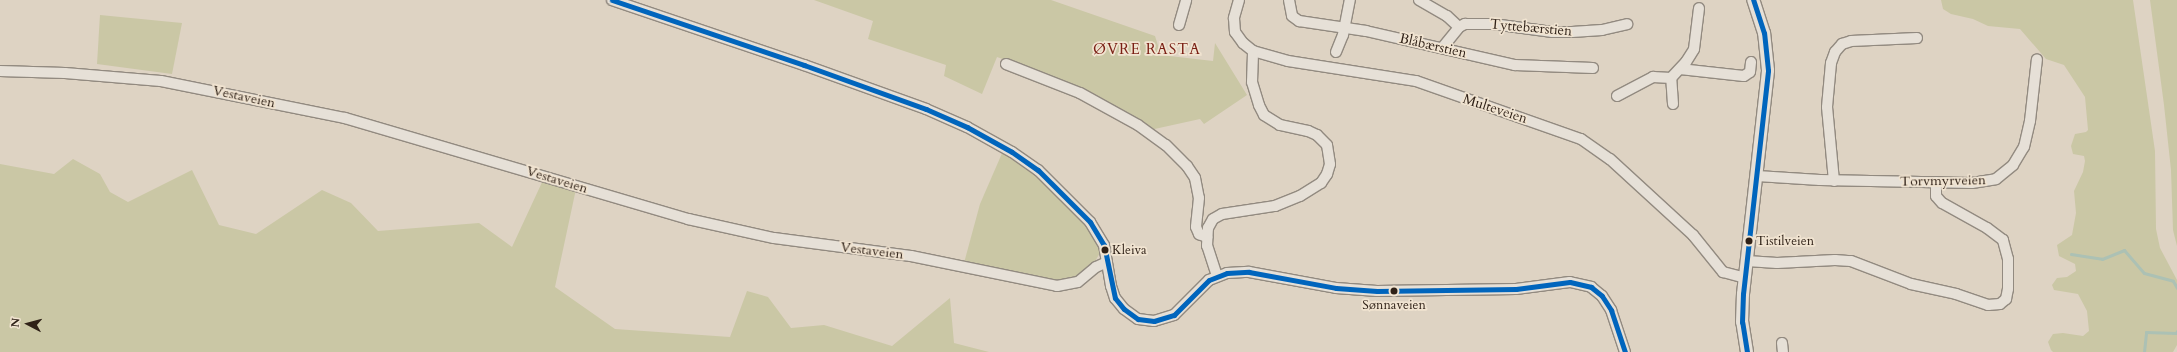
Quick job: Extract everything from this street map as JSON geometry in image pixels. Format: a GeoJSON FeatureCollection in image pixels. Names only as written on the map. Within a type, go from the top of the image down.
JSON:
{"type":"FeatureCollection","features":[{"type":"Feature","properties":{"kind":"street"},"geometry":{"type":"LineString","coordinates":[[612,0],[855,83],[942,116],[983,136],[1038,170],[1086,218],[1102,239],[1108,262],[1111,286],[1119,304],[1133,317],[1149,321],[1159,321],[1174,315],[1206,283],[1217,276],[1227,273],[1249,272],[1336,288],[1377,291],[1516,289],[1562,282],[1577,282],[1597,291],[1607,303],[1625,352]]}},
{"type":"Feature","properties":{"kind":"street"},"geometry":{"type":"LineString","coordinates":[[1179,25],[1186,0]]}},
{"type":"Feature","properties":{"kind":"street","name":"Multeveien"},"geometry":{"type":"LineString","coordinates":[[1239,0],[1234,18],[1234,28],[1239,40],[1253,50],[1288,61],[1416,81],[1490,108],[1546,125],[1581,139],[1610,159],[1693,235],[1720,270],[1729,275],[1745,278]]}},
{"type":"Feature","properties":{"kind":"street","name":"Blåbærstien"},"geometry":{"type":"LineString","coordinates":[[1289,0],[1291,13],[1296,20],[1344,29],[1362,30],[1515,64],[1593,68]]}},
{"type":"Feature","properties":{"kind":"street"},"geometry":{"type":"LineString","coordinates":[[1336,52],[1344,29],[1350,0]]}},
{"type":"Feature","properties":{"kind":"street"},"geometry":{"type":"LineString","coordinates":[[1419,0],[1446,16],[1459,27],[1443,47]]}},
{"type":"Feature","properties":{"kind":"street"},"geometry":{"type":"LineString","coordinates":[[1747,352],[1742,322],[1745,278],[1766,94],[1768,58],[1763,25],[1753,0]]}},
{"type":"Feature","properties":{"kind":"street"},"geometry":{"type":"LineString","coordinates":[[1618,96],[1653,77],[1671,78],[1680,69],[1694,50],[1699,8]]}},
{"type":"Feature","properties":{"kind":"street","name":"Tyttebærstien"},"geometry":{"type":"LineString","coordinates":[[1459,27],[1478,23],[1552,32],[1572,32],[1602,30],[1627,24]]}},
{"type":"Feature","properties":{"kind":"street"},"geometry":{"type":"LineString","coordinates":[[1834,181],[1827,106],[1831,63],[1835,52],[1842,44],[1851,41],[1917,38]]}},
{"type":"Feature","properties":{"kind":"street"},"geometry":{"type":"LineString","coordinates":[[1217,276],[1208,252],[1207,237],[1209,225],[1219,215],[1275,206],[1312,190],[1324,179],[1330,164],[1326,145],[1318,135],[1308,131],[1280,125],[1264,115],[1259,105],[1252,82],[1253,50]]}},
{"type":"Feature","properties":{"kind":"street","name":"Torvmyrveien"},"geometry":{"type":"LineString","coordinates":[[1757,176],[1834,181],[1972,183],[1991,181],[2002,176],[2013,165],[2021,153],[2027,138],[2037,59]]}},
{"type":"Feature","properties":{"kind":"street"},"geometry":{"type":"LineString","coordinates":[[1680,69],[1744,76],[1750,72],[1751,62]]}},
{"type":"Feature","properties":{"kind":"street"},"geometry":{"type":"LineString","coordinates":[[1006,64],[1080,93],[1138,125],[1166,145],[1187,166],[1195,178],[1200,198],[1196,227],[1199,234],[1207,237]]}},
{"type":"Feature","properties":{"kind":"street","name":"Vestaveien"},"geometry":{"type":"LineString","coordinates":[[0,71],[65,73],[156,80],[345,118],[703,223],[786,240],[911,256],[1057,286],[1078,282],[1096,268],[1108,262]]}},
{"type":"Feature","properties":{"kind":"street"},"geometry":{"type":"LineString","coordinates":[[1671,78],[1673,104]]}},
{"type":"Feature","properties":{"kind":"street"},"geometry":{"type":"LineString","coordinates":[[1747,261],[1777,263],[1847,261],[1911,284],[1956,294],[1988,304],[2000,304],[2006,299],[2008,284],[2008,259],[2003,240],[1987,228],[1942,204],[1936,196],[1936,182]]}},
{"type":"Feature","properties":{"kind":"shaded area"},"geometry":{"type":"Polygon","coordinates":[[[814,0],[1051,0],[1155,36],[1161,55],[1213,61],[1215,43],[1247,95],[1204,124],[1200,119],[1150,130],[1067,82],[997,57],[982,94],[944,76],[946,65],[868,39],[873,21],[814,0]]]}},
{"type":"Feature","properties":{"kind":"shaded area"},"geometry":{"type":"Polygon","coordinates":[[[1941,0],[2133,0],[2155,151],[2156,229],[2160,248],[2177,280],[2177,345],[2173,352],[2053,352],[2051,350],[2048,342],[2053,334],[2063,333],[2083,336],[2089,331],[2087,311],[2078,294],[2054,290],[2052,285],[2057,278],[2067,277],[2076,271],[2075,264],[2059,256],[2057,245],[2072,235],[2076,213],[2074,191],[2083,172],[2085,161],[2084,156],[2073,154],[2071,146],[2075,134],[2086,132],[2088,130],[2085,97],[2064,65],[2046,59],[2020,29],[1988,26],[1973,19],[1951,14],[1943,9],[1941,0]]]}},
{"type":"Feature","properties":{"kind":"shaded area"},"geometry":{"type":"Polygon","coordinates":[[[2150,0],[2177,0],[2177,246],[2173,230],[2171,170],[2164,105],[2150,0]]]}},
{"type":"Feature","properties":{"kind":"shaded area"},"geometry":{"type":"Polygon","coordinates":[[[100,15],[182,23],[172,74],[97,64],[100,15]]]}},
{"type":"Feature","properties":{"kind":"shaded area"},"geometry":{"type":"Polygon","coordinates":[[[1003,151],[1026,165],[1088,225],[1102,249],[1092,267],[1084,275],[1064,282],[964,263],[980,204],[1003,151]]]}},
{"type":"Feature","properties":{"kind":"shaded area"},"geometry":{"type":"Polygon","coordinates":[[[73,159],[100,174],[110,192],[128,202],[192,170],[219,225],[256,234],[322,190],[351,203],[378,231],[479,223],[512,247],[544,178],[576,189],[555,287],[615,329],[730,337],[747,291],[768,297],[791,328],[824,325],[892,346],[950,298],[954,343],[989,352],[0,352],[0,164],[54,174],[73,159]]]}},
{"type":"Feature","properties":{"kind":"waterway"},"geometry":{"type":"LineString","coordinates":[[2071,254],[2102,259],[2124,250],[2144,273],[2173,281],[2177,288]]}},
{"type":"Feature","properties":{"kind":"waterway"},"geometry":{"type":"LineString","coordinates":[[2144,352],[2146,332],[2176,333],[2177,331]]}},
{"type":"Feature","properties":{"kind":"transit line"},"geometry":{"type":"LineString","coordinates":[[612,0],[804,65],[926,109],[967,127],[1012,152],[1038,170],[1090,222],[1104,245],[1115,298],[1124,309],[1138,319],[1154,321],[1174,315],[1209,280],[1227,273],[1249,272],[1336,288],[1377,291],[1516,289],[1570,282],[1591,287],[1602,296],[1611,310],[1625,352]]}},
{"type":"Feature","properties":{"kind":"transit line"},"geometry":{"type":"LineString","coordinates":[[1747,352],[1742,322],[1743,294],[1768,70],[1764,33],[1753,0]]}},
{"type":"Feature","properties":{"kind":"place","name":"Tistilveien"},"geometry":{"type":"Point","coordinates":[1749,241]}},
{"type":"Feature","properties":{"kind":"place","name":"Kleiva"},"geometry":{"type":"Point","coordinates":[1105,250]}},
{"type":"Feature","properties":{"kind":"place","name":"Sønnaveien"},"geometry":{"type":"Point","coordinates":[1394,291]}},
{"type":"Feature","properties":{"kind":"district","name":"ØVRE RASTA"},"geometry":{"type":"Point","coordinates":[1147,50]}}]}
